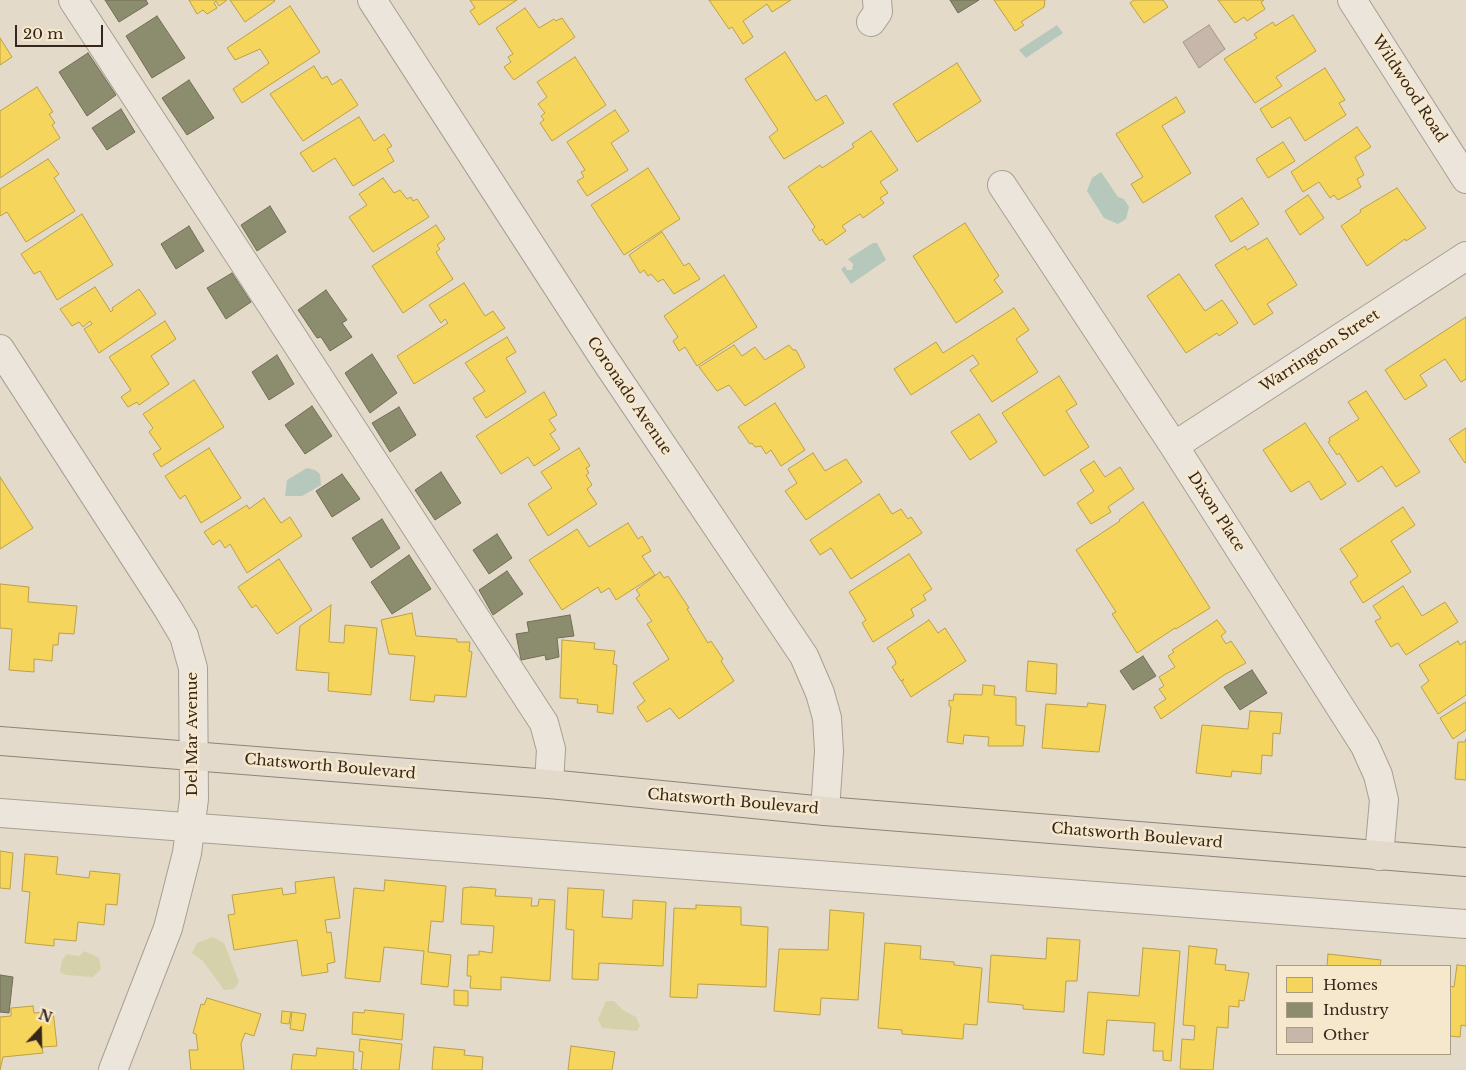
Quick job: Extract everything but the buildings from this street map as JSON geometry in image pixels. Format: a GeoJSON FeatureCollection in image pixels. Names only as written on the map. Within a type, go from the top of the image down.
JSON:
{"type":"FeatureCollection","features":[{"type":"Feature","properties":{"kind":"main road","name":"Chatsworth Boulevard"},"geometry":{"type":"LineString","coordinates":[[0,741],[549,784],[825,811],[1466,862]]}},
{"type":"Feature","properties":{"kind":"street"},"geometry":{"type":"LineString","coordinates":[[73,0],[544,723],[551,749],[549,784]]}},
{"type":"Feature","properties":{"kind":"street","name":"Coronado Avenue"},"geometry":{"type":"LineString","coordinates":[[372,0],[603,358],[804,656],[820,693],[827,718],[829,751],[825,811]]}},
{"type":"Feature","properties":{"kind":"street","name":"Wildwood Road"},"geometry":{"type":"LineString","coordinates":[[1352,0],[1466,179]]}},
{"type":"Feature","properties":{"kind":"street","name":"Dixon Place"},"geometry":{"type":"LineString","coordinates":[[1002,185],[1174,446],[1365,746],[1378,775],[1384,800],[1379,856]]}},
{"type":"Feature","properties":{"kind":"street","name":"Warrington Street"},"geometry":{"type":"LineString","coordinates":[[1174,446],[1466,256]]}},
{"type":"Feature","properties":{"kind":"street","name":"Del Mar Avenue"},"geometry":{"type":"LineString","coordinates":[[0,349],[184,636],[191,656],[194,676],[195,756],[191,828],[181,882],[168,928],[113,1070]]}},
{"type":"Feature","properties":{"kind":"street"},"geometry":{"type":"LineString","coordinates":[[0,813],[1466,924]]}},
{"type":"Feature","properties":{"kind":"shaded area"},"geometry":{"type":"Polygon","coordinates":[[[1057,25],[1063,33],[1026,58],[1019,50],[1057,25]]]}},
{"type":"Feature","properties":{"kind":"shaded area"},"geometry":{"type":"Polygon","coordinates":[[[1101,172],[1118,197],[1124,199],[1129,207],[1126,219],[1118,224],[1104,218],[1087,191],[1092,178],[1101,172]]]}},
{"type":"Feature","properties":{"kind":"shaded area"},"geometry":{"type":"Polygon","coordinates":[[[873,243],[877,243],[886,260],[851,284],[841,269],[845,266],[847,270],[852,270],[853,264],[848,259],[873,243]]]}},
{"type":"Feature","properties":{"kind":"shaded area"},"geometry":{"type":"Polygon","coordinates":[[[307,468],[315,470],[320,474],[321,485],[302,496],[285,496],[287,480],[307,468]]]}},
{"type":"Feature","properties":{"kind":"shaded area"},"geometry":{"type":"Polygon","coordinates":[[[213,937],[224,943],[239,982],[234,989],[224,990],[203,961],[192,953],[197,943],[213,937]]]}},
{"type":"Feature","properties":{"kind":"shaded area"},"geometry":{"type":"Polygon","coordinates":[[[84,951],[99,958],[101,969],[93,977],[66,975],[60,972],[62,960],[67,954],[79,956],[84,951]]]}},
{"type":"Feature","properties":{"kind":"shaded area"},"geometry":{"type":"Polygon","coordinates":[[[606,1001],[614,1001],[623,1010],[636,1017],[640,1026],[637,1031],[602,1028],[598,1019],[606,1001]]]}}]}
